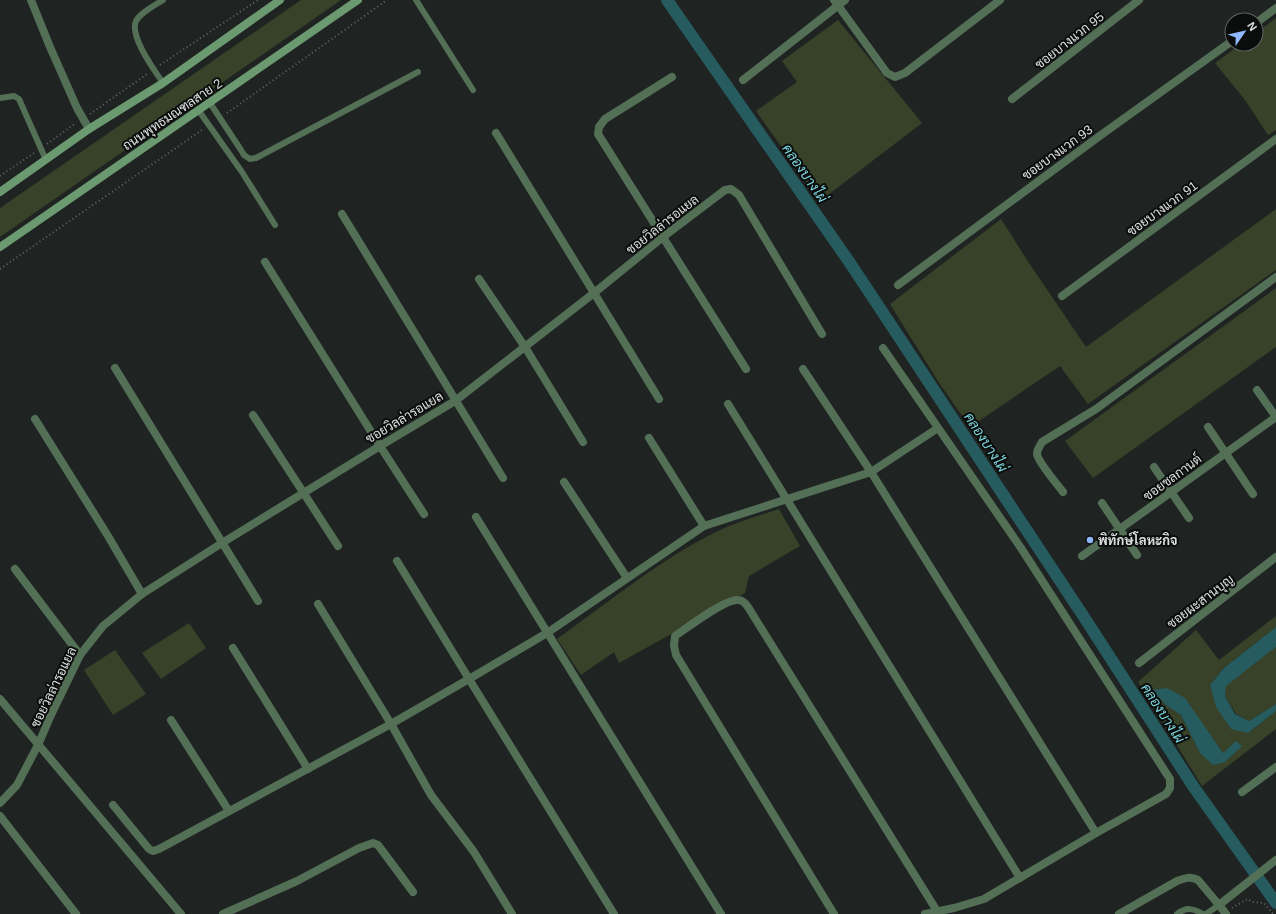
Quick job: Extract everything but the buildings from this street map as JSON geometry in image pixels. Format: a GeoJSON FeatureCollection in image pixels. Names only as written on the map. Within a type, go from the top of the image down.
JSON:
{"type":"FeatureCollection","features":[{"type":"Feature","properties":{"kind":"main road"},"geometry":{"type":"LineString","coordinates":[[0,192],[89,129],[163,83],[280,0]]}},
{"type":"Feature","properties":{"kind":"main road","name":"ถนนพุทธมณฑลสาย 2"},"geometry":{"type":"LineString","coordinates":[[0,247],[358,0]]}},
{"type":"Feature","properties":{"kind":"street"},"geometry":{"type":"LineString","coordinates":[[31,0],[82,119],[89,129]]}},
{"type":"Feature","properties":{"kind":"street"},"geometry":{"type":"LineString","coordinates":[[743,80],[836,3],[845,0]]}},
{"type":"Feature","properties":{"kind":"street"},"geometry":{"type":"LineString","coordinates":[[836,3],[887,73],[895,77],[906,73],[1000,0]]}},
{"type":"Feature","properties":{"kind":"street","name":"ซอยบางแวก 95"},"geometry":{"type":"LineString","coordinates":[[1012,99],[1139,0]]}},
{"type":"Feature","properties":{"kind":"street"},"geometry":{"type":"LineString","coordinates":[[1264,17],[1276,8]]}},
{"type":"Feature","properties":{"kind":"street","name":"ซอยบางแวก 93"},"geometry":{"type":"LineString","coordinates":[[898,285],[1101,135],[1224,47]]}},
{"type":"Feature","properties":{"kind":"street"},"geometry":{"type":"LineString","coordinates":[[672,77],[605,119],[599,127],[598,134],[746,369]]}},
{"type":"Feature","properties":{"kind":"street"},"geometry":{"type":"LineString","coordinates":[[496,133],[659,398]]}},
{"type":"Feature","properties":{"kind":"street","name":"ซอยบางแวก 91"},"geometry":{"type":"LineString","coordinates":[[1062,296],[1276,139]]}},
{"type":"Feature","properties":{"kind":"street","name":"ซอยวิลล่ารอแยล"},"geometry":{"type":"LineString","coordinates":[[0,803],[17,785],[38,745],[80,655],[103,626],[142,594],[304,492],[455,401],[725,190],[731,189],[739,195],[822,334]]}},
{"type":"Feature","properties":{"kind":"street"},"geometry":{"type":"LineString","coordinates":[[342,214],[503,478]]}},
{"type":"Feature","properties":{"kind":"street"},"geometry":{"type":"LineString","coordinates":[[266,262],[424,514]]}},
{"type":"Feature","properties":{"kind":"street"},"geometry":{"type":"LineString","coordinates":[[1063,492],[1037,455],[1038,448],[1042,442],[1096,409],[1276,277]]}},
{"type":"Feature","properties":{"kind":"street"},"geometry":{"type":"LineString","coordinates":[[479,279],[525,347],[583,442]]}},
{"type":"Feature","properties":{"kind":"street"},"geometry":{"type":"LineString","coordinates":[[883,348],[1021,548],[1170,779],[1170,788],[1166,794],[1096,833],[984,900],[925,914]]}},
{"type":"Feature","properties":{"kind":"street"},"geometry":{"type":"LineString","coordinates":[[115,368],[258,601]]}},
{"type":"Feature","properties":{"kind":"street"},"geometry":{"type":"LineString","coordinates":[[803,369],[871,472],[1096,833]]}},
{"type":"Feature","properties":{"kind":"street"},"geometry":{"type":"LineString","coordinates":[[1257,390],[1276,417]]}},
{"type":"Feature","properties":{"kind":"street"},"geometry":{"type":"LineString","coordinates":[[728,404],[1020,878]]}},
{"type":"Feature","properties":{"kind":"street"},"geometry":{"type":"LineString","coordinates":[[253,415],[338,546]]}},
{"type":"Feature","properties":{"kind":"street","name":"ซอยชลกานต์"},"geometry":{"type":"LineString","coordinates":[[1082,556],[1276,417]]}},
{"type":"Feature","properties":{"kind":"street"},"geometry":{"type":"LineString","coordinates":[[35,419],[108,536],[142,594]]}},
{"type":"Feature","properties":{"kind":"street"},"geometry":{"type":"LineString","coordinates":[[1208,427],[1253,494]]}},
{"type":"Feature","properties":{"kind":"street"},"geometry":{"type":"LineString","coordinates":[[113,806],[149,849],[153,851],[159,849],[391,724],[547,633],[704,526],[871,472],[938,428]]}},
{"type":"Feature","properties":{"kind":"street"},"geometry":{"type":"LineString","coordinates":[[649,438],[704,526]]}},
{"type":"Feature","properties":{"kind":"street"},"geometry":{"type":"LineString","coordinates":[[1154,466],[1189,518]]}},
{"type":"Feature","properties":{"kind":"street"},"geometry":{"type":"LineString","coordinates":[[564,482],[627,578]]}},
{"type":"Feature","properties":{"kind":"street"},"geometry":{"type":"LineString","coordinates":[[1102,504],[1137,555]]}},
{"type":"Feature","properties":{"kind":"street"},"geometry":{"type":"LineString","coordinates":[[476,517],[721,914]]}},
{"type":"Feature","properties":{"kind":"street","name":"ซอยผะสานบุญ"},"geometry":{"type":"LineString","coordinates":[[1139,663],[1276,557]]}},
{"type":"Feature","properties":{"kind":"street"},"geometry":{"type":"LineString","coordinates":[[397,560],[614,914]]}},
{"type":"Feature","properties":{"kind":"street"},"geometry":{"type":"LineString","coordinates":[[15,569],[80,655]]}},
{"type":"Feature","properties":{"kind":"street"},"geometry":{"type":"LineString","coordinates":[[834,914],[676,655],[674,646],[675,636],[726,602],[738,599],[744,602],[748,607],[937,911]]}},
{"type":"Feature","properties":{"kind":"street"},"geometry":{"type":"LineString","coordinates":[[318,604],[391,724],[431,795],[474,852],[512,914]]}},
{"type":"Feature","properties":{"kind":"street"},"geometry":{"type":"LineString","coordinates":[[233,648],[308,769]]}},
{"type":"Feature","properties":{"kind":"street"},"geometry":{"type":"LineString","coordinates":[[0,699],[181,914]]}},
{"type":"Feature","properties":{"kind":"street"},"geometry":{"type":"LineString","coordinates":[[172,720],[228,811]]}},
{"type":"Feature","properties":{"kind":"street"},"geometry":{"type":"LineString","coordinates":[[1242,792],[1276,767]]}},
{"type":"Feature","properties":{"kind":"street"},"geometry":{"type":"LineString","coordinates":[[0,816],[76,914]]}},
{"type":"Feature","properties":{"kind":"street"},"geometry":{"type":"LineString","coordinates":[[223,914],[297,881],[359,848],[373,844],[378,845],[413,892]]}},
{"type":"Feature","properties":{"kind":"street"},"geometry":{"type":"LineString","coordinates":[[1219,905],[1273,862]]}},
{"type":"Feature","properties":{"kind":"street"},"geometry":{"type":"LineString","coordinates":[[1119,914],[1177,881],[1188,877],[1198,880],[1225,913]]}},
{"type":"Feature","properties":{"kind":"lane"},"geometry":{"type":"LineString","coordinates":[[163,0],[138,18],[135,23],[142,50],[163,83]]}},
{"type":"Feature","properties":{"kind":"lane"},"geometry":{"type":"LineString","coordinates":[[416,0],[473,90]]}},
{"type":"Feature","properties":{"kind":"lane"},"geometry":{"type":"LineString","coordinates":[[210,103],[244,155],[250,159],[256,158],[418,72]]}},
{"type":"Feature","properties":{"kind":"lane"},"geometry":{"type":"LineString","coordinates":[[0,98],[14,96],[19,99],[46,160]]}},
{"type":"Feature","properties":{"kind":"lane"},"geometry":{"type":"LineString","coordinates":[[199,111],[242,172],[275,225]]}},
{"type":"Feature","properties":{"kind":"lane"},"geometry":{"type":"LineString","coordinates":[[1177,914],[1185,909],[1192,908],[1204,914],[1219,905]]}},
{"type":"Feature","properties":{"kind":"path"},"geometry":{"type":"LineString","coordinates":[[0,176],[154,69],[258,0]]}},
{"type":"Feature","properties":{"kind":"path"},"geometry":{"type":"LineString","coordinates":[[220,118],[387,0]]}},
{"type":"Feature","properties":{"kind":"path"},"geometry":{"type":"LineString","coordinates":[[0,269],[209,125]]}},
{"type":"Feature","properties":{"kind":"path"},"geometry":{"type":"LineString","coordinates":[[1225,913],[1247,899],[1253,902],[1264,903],[1272,914]]}},
{"type":"Feature","properties":{"kind":"green space"},"geometry":{"type":"Polygon","coordinates":[[[301,0],[341,0],[0,237],[0,208],[301,0]]]}},
{"type":"Feature","properties":{"kind":"green space"},"geometry":{"type":"Polygon","coordinates":[[[1276,18],[1276,130],[1268,135],[1245,100],[1215,63],[1230,52],[1264,52],[1264,27],[1276,18]]]}},
{"type":"Feature","properties":{"kind":"green space"},"geometry":{"type":"Polygon","coordinates":[[[838,20],[922,123],[820,201],[756,111],[797,82],[782,61],[838,20]]]}},
{"type":"Feature","properties":{"kind":"green space"},"geometry":{"type":"Polygon","coordinates":[[[1276,209],[1276,270],[1088,404],[1060,366],[970,427],[939,383],[890,304],[1001,219],[1086,347],[1276,209]]]}},
{"type":"Feature","properties":{"kind":"green space"},"geometry":{"type":"Polygon","coordinates":[[[1276,288],[1276,347],[1093,478],[1065,441],[1276,288]]]}},
{"type":"Feature","properties":{"kind":"green space"},"geometry":{"type":"Polygon","coordinates":[[[779,509],[800,546],[749,576],[745,593],[619,663],[614,652],[581,675],[557,639],[655,568],[695,543],[731,525],[779,509]]]}},
{"type":"Feature","properties":{"kind":"green space"},"geometry":{"type":"Polygon","coordinates":[[[1276,616],[1276,627],[1224,668],[1210,685],[1248,733],[1276,711],[1276,729],[1202,786],[1138,682],[1196,630],[1219,660],[1276,616]],[[1153,690],[1167,706],[1181,715],[1200,753],[1223,753],[1211,736],[1153,690]]]}},
{"type":"Feature","properties":{"kind":"green space"},"geometry":{"type":"Polygon","coordinates":[[[189,623],[206,648],[161,679],[142,653],[189,623]]]}},
{"type":"Feature","properties":{"kind":"green space"},"geometry":{"type":"Polygon","coordinates":[[[1276,647],[1276,704],[1249,721],[1236,714],[1225,696],[1225,686],[1276,647]]]}},
{"type":"Feature","properties":{"kind":"green space"},"geometry":{"type":"Polygon","coordinates":[[[115,650],[146,694],[113,715],[84,670],[115,650]]]}},
{"type":"Feature","properties":{"kind":"water"},"geometry":{"type":"Polygon","coordinates":[[[1276,627],[1276,647],[1226,686],[1225,696],[1235,714],[1249,721],[1276,704],[1276,711],[1248,733],[1231,729],[1216,707],[1210,685],[1224,668],[1276,627]]]}},
{"type":"Feature","properties":{"kind":"water"},"geometry":{"type":"Polygon","coordinates":[[[1167,688],[1185,698],[1223,753],[1236,741],[1242,746],[1225,762],[1213,765],[1200,753],[1181,715],[1167,706],[1152,690],[1167,688]]]}},
{"type":"Feature","properties":{"kind":"waterway","name":"คลองบางไผ่"},"geometry":{"type":"LineString","coordinates":[[667,0],[850,263],[1084,617],[1193,786],[1276,903]]}},
{"type":"Feature","properties":{"kind":"place","name":"พิทักษ์โลหะกิจ"},"geometry":{"type":"Point","coordinates":[1090,540]}}]}
